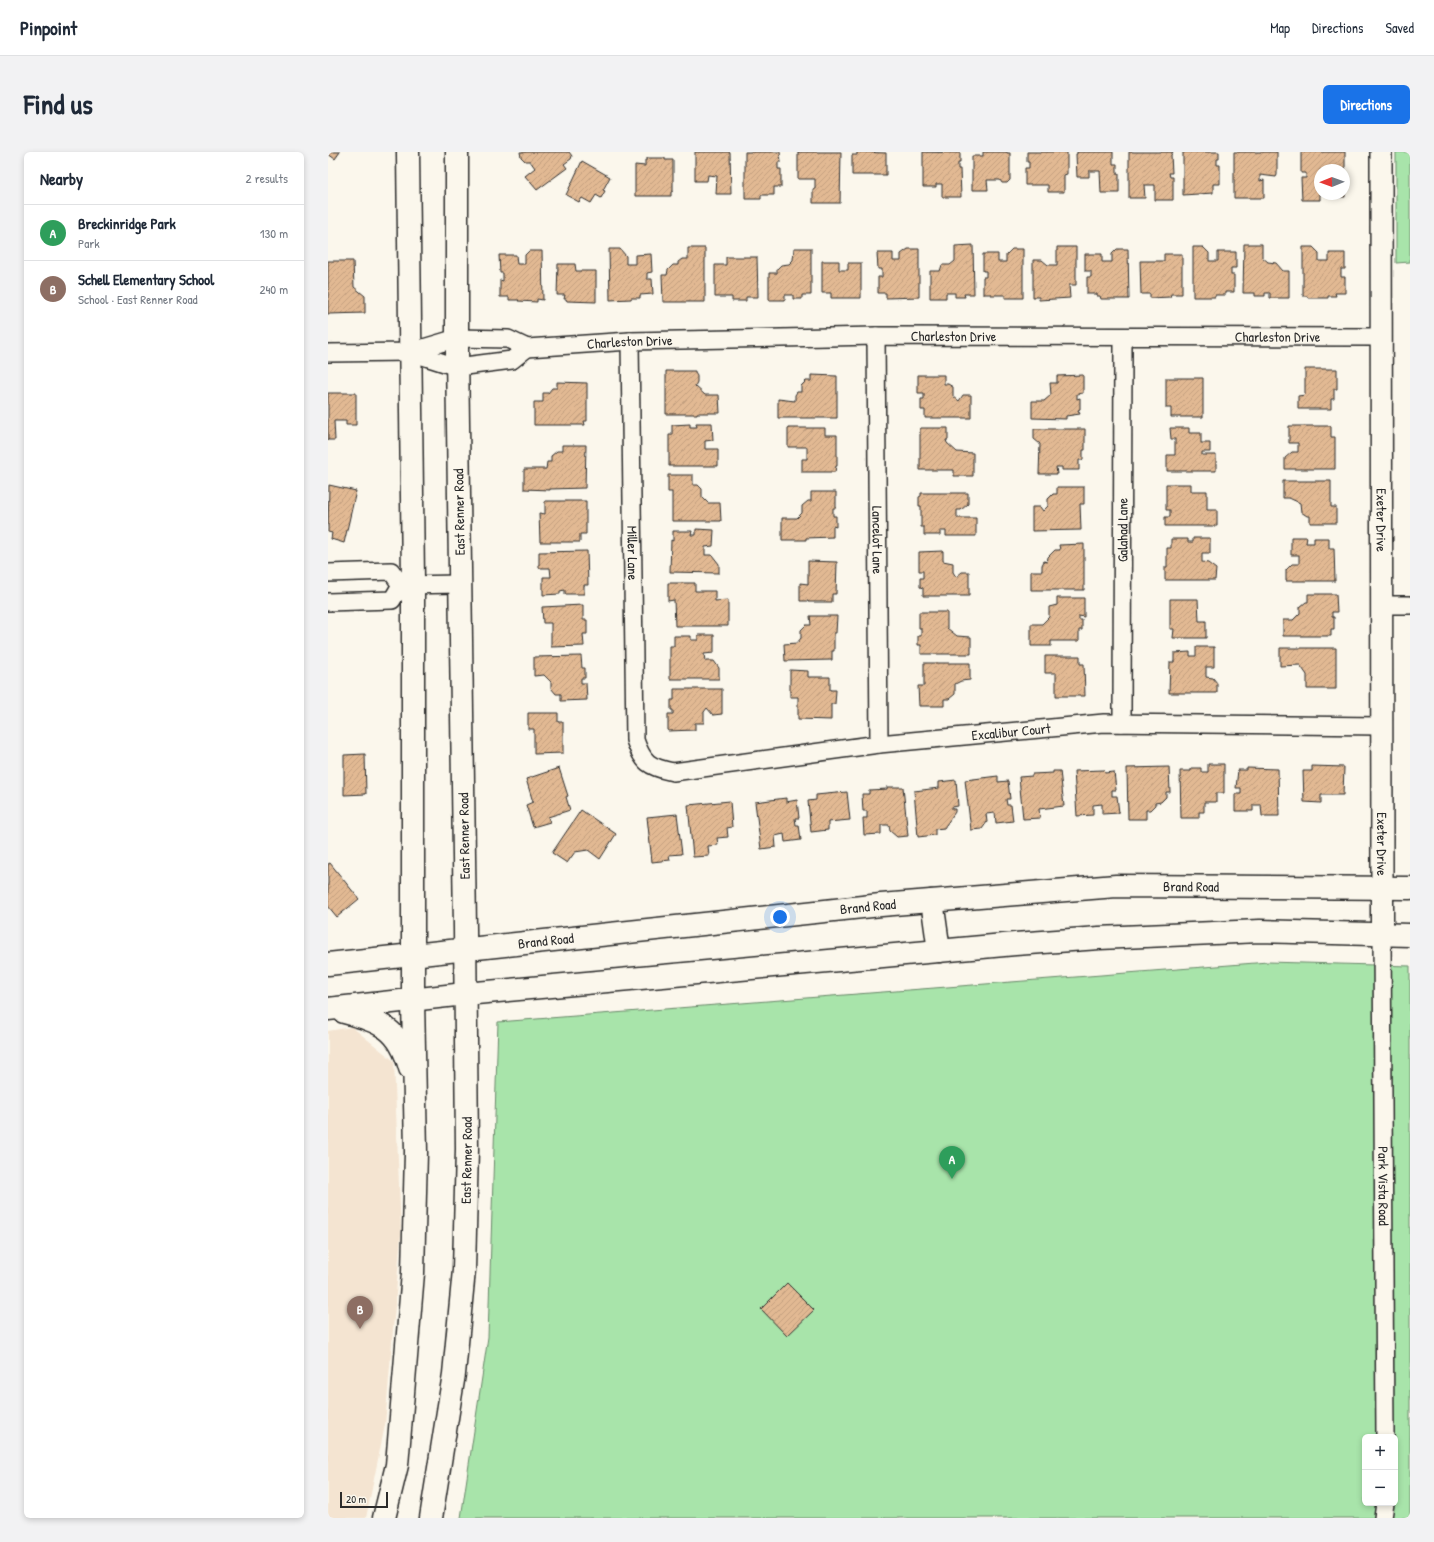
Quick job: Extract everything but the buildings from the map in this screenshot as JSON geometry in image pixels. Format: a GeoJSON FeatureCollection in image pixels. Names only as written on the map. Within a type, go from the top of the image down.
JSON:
{"type":"FeatureCollection","features":[{"type":"Feature","properties":{"kind":"main road"},"geometry":{"type":"LineString","coordinates":[[384,1518],[396,1465],[413,1273],[416,1152],[407,585],[410,352],[408,152]]}},
{"type":"Feature","properties":{"kind":"main road","name":"East Renner Road"},"geometry":{"type":"LineString","coordinates":[[431,1518],[454,1374],[464,1270],[467,1150],[466,950],[457,367],[457,152]]}},
{"type":"Feature","properties":{"kind":"main road","name":"Brand Road"},"geometry":{"type":"LineString","coordinates":[[328,964],[873,905],[1116,886],[1410,888]]}},
{"type":"Feature","properties":{"kind":"main road"},"geometry":{"type":"LineString","coordinates":[[1382,889],[1382,935]]}},
{"type":"Feature","properties":{"kind":"main road"},"geometry":{"type":"LineString","coordinates":[[932,900],[939,951]]}},
{"type":"Feature","properties":{"kind":"main road"},"geometry":{"type":"LineString","coordinates":[[330,1009],[466,994],[1099,938],[1260,931],[1410,935]]}},
{"type":"Feature","properties":{"kind":"main road"},"geometry":{"type":"LineString","coordinates":[[330,1009],[371,1020],[389,1029],[406,1054],[414,1086]]}},
{"type":"Feature","properties":{"kind":"street","name":"Exeter Drive"},"geometry":{"type":"LineString","coordinates":[[1381,152],[1382,889]]}},
{"type":"Feature","properties":{"kind":"street","name":"Charleston Drive"},"geometry":{"type":"LineString","coordinates":[[328,353],[410,352],[457,338],[508,339],[527,348],[630,341],[876,336],[1381,337]]}},
{"type":"Feature","properties":{"kind":"street","name":"Lancelot Lane"},"geometry":{"type":"LineString","coordinates":[[876,336],[879,744]]}},
{"type":"Feature","properties":{"kind":"street","name":"Galahad Lane"},"geometry":{"type":"LineString","coordinates":[[1122,723],[1123,337]]}},
{"type":"Feature","properties":{"kind":"street","name":"Miller Lane"},"geometry":{"type":"LineString","coordinates":[[630,341],[636,740],[639,750],[646,762]]}},
{"type":"Feature","properties":{"kind":"street","name":"Charleston Drive"},"geometry":{"type":"LineString","coordinates":[[410,352],[457,367],[512,360],[527,348]]}},
{"type":"Feature","properties":{"kind":"street"},"geometry":{"type":"LineString","coordinates":[[328,573],[391,571],[407,585],[460,584]]}},
{"type":"Feature","properties":{"kind":"street"},"geometry":{"type":"LineString","coordinates":[[328,602],[392,600],[407,585]]}},
{"type":"Feature","properties":{"kind":"street"},"geometry":{"type":"LineString","coordinates":[[1381,606],[1410,605]]}},
{"type":"Feature","properties":{"kind":"street","name":"Excalibur Court"},"geometry":{"type":"LineString","coordinates":[[646,762],[657,769],[673,772],[879,744],[1104,723],[1381,726]]}},
{"type":"Feature","properties":{"kind":"street","name":"Park Vista Road"},"geometry":{"type":"LineString","coordinates":[[1382,935],[1385,1434]]}},
{"type":"Feature","properties":{"kind":"street"},"geometry":{"type":"LineString","coordinates":[[1383,1518],[1385,1506]]}},
{"type":"Feature","properties":{"kind":"shaded area"},"geometry":{"type":"Polygon","coordinates":[[[352,1027],[394,1061],[401,1234],[385,1425],[366,1518],[328,1518],[328,1031],[352,1027]]]}},
{"type":"Feature","properties":{"kind":"green space"},"geometry":{"type":"Polygon","coordinates":[[[1396,152],[1410,152],[1410,262],[1396,263],[1396,152]]]}},
{"type":"Feature","properties":{"kind":"green space"},"geometry":{"type":"Polygon","coordinates":[[[1268,962],[1410,966],[1410,1518],[461,1518],[488,1337],[498,1022],[1268,962]]]}},
{"type":"Feature","properties":{"kind":"place","name":"Breckinridge Park"},"geometry":{"type":"Point","coordinates":[952,1179]}},
{"type":"Feature","properties":{"kind":"place","name":"Schell Elementary School"},"geometry":{"type":"Point","coordinates":[360,1329]}}]}
